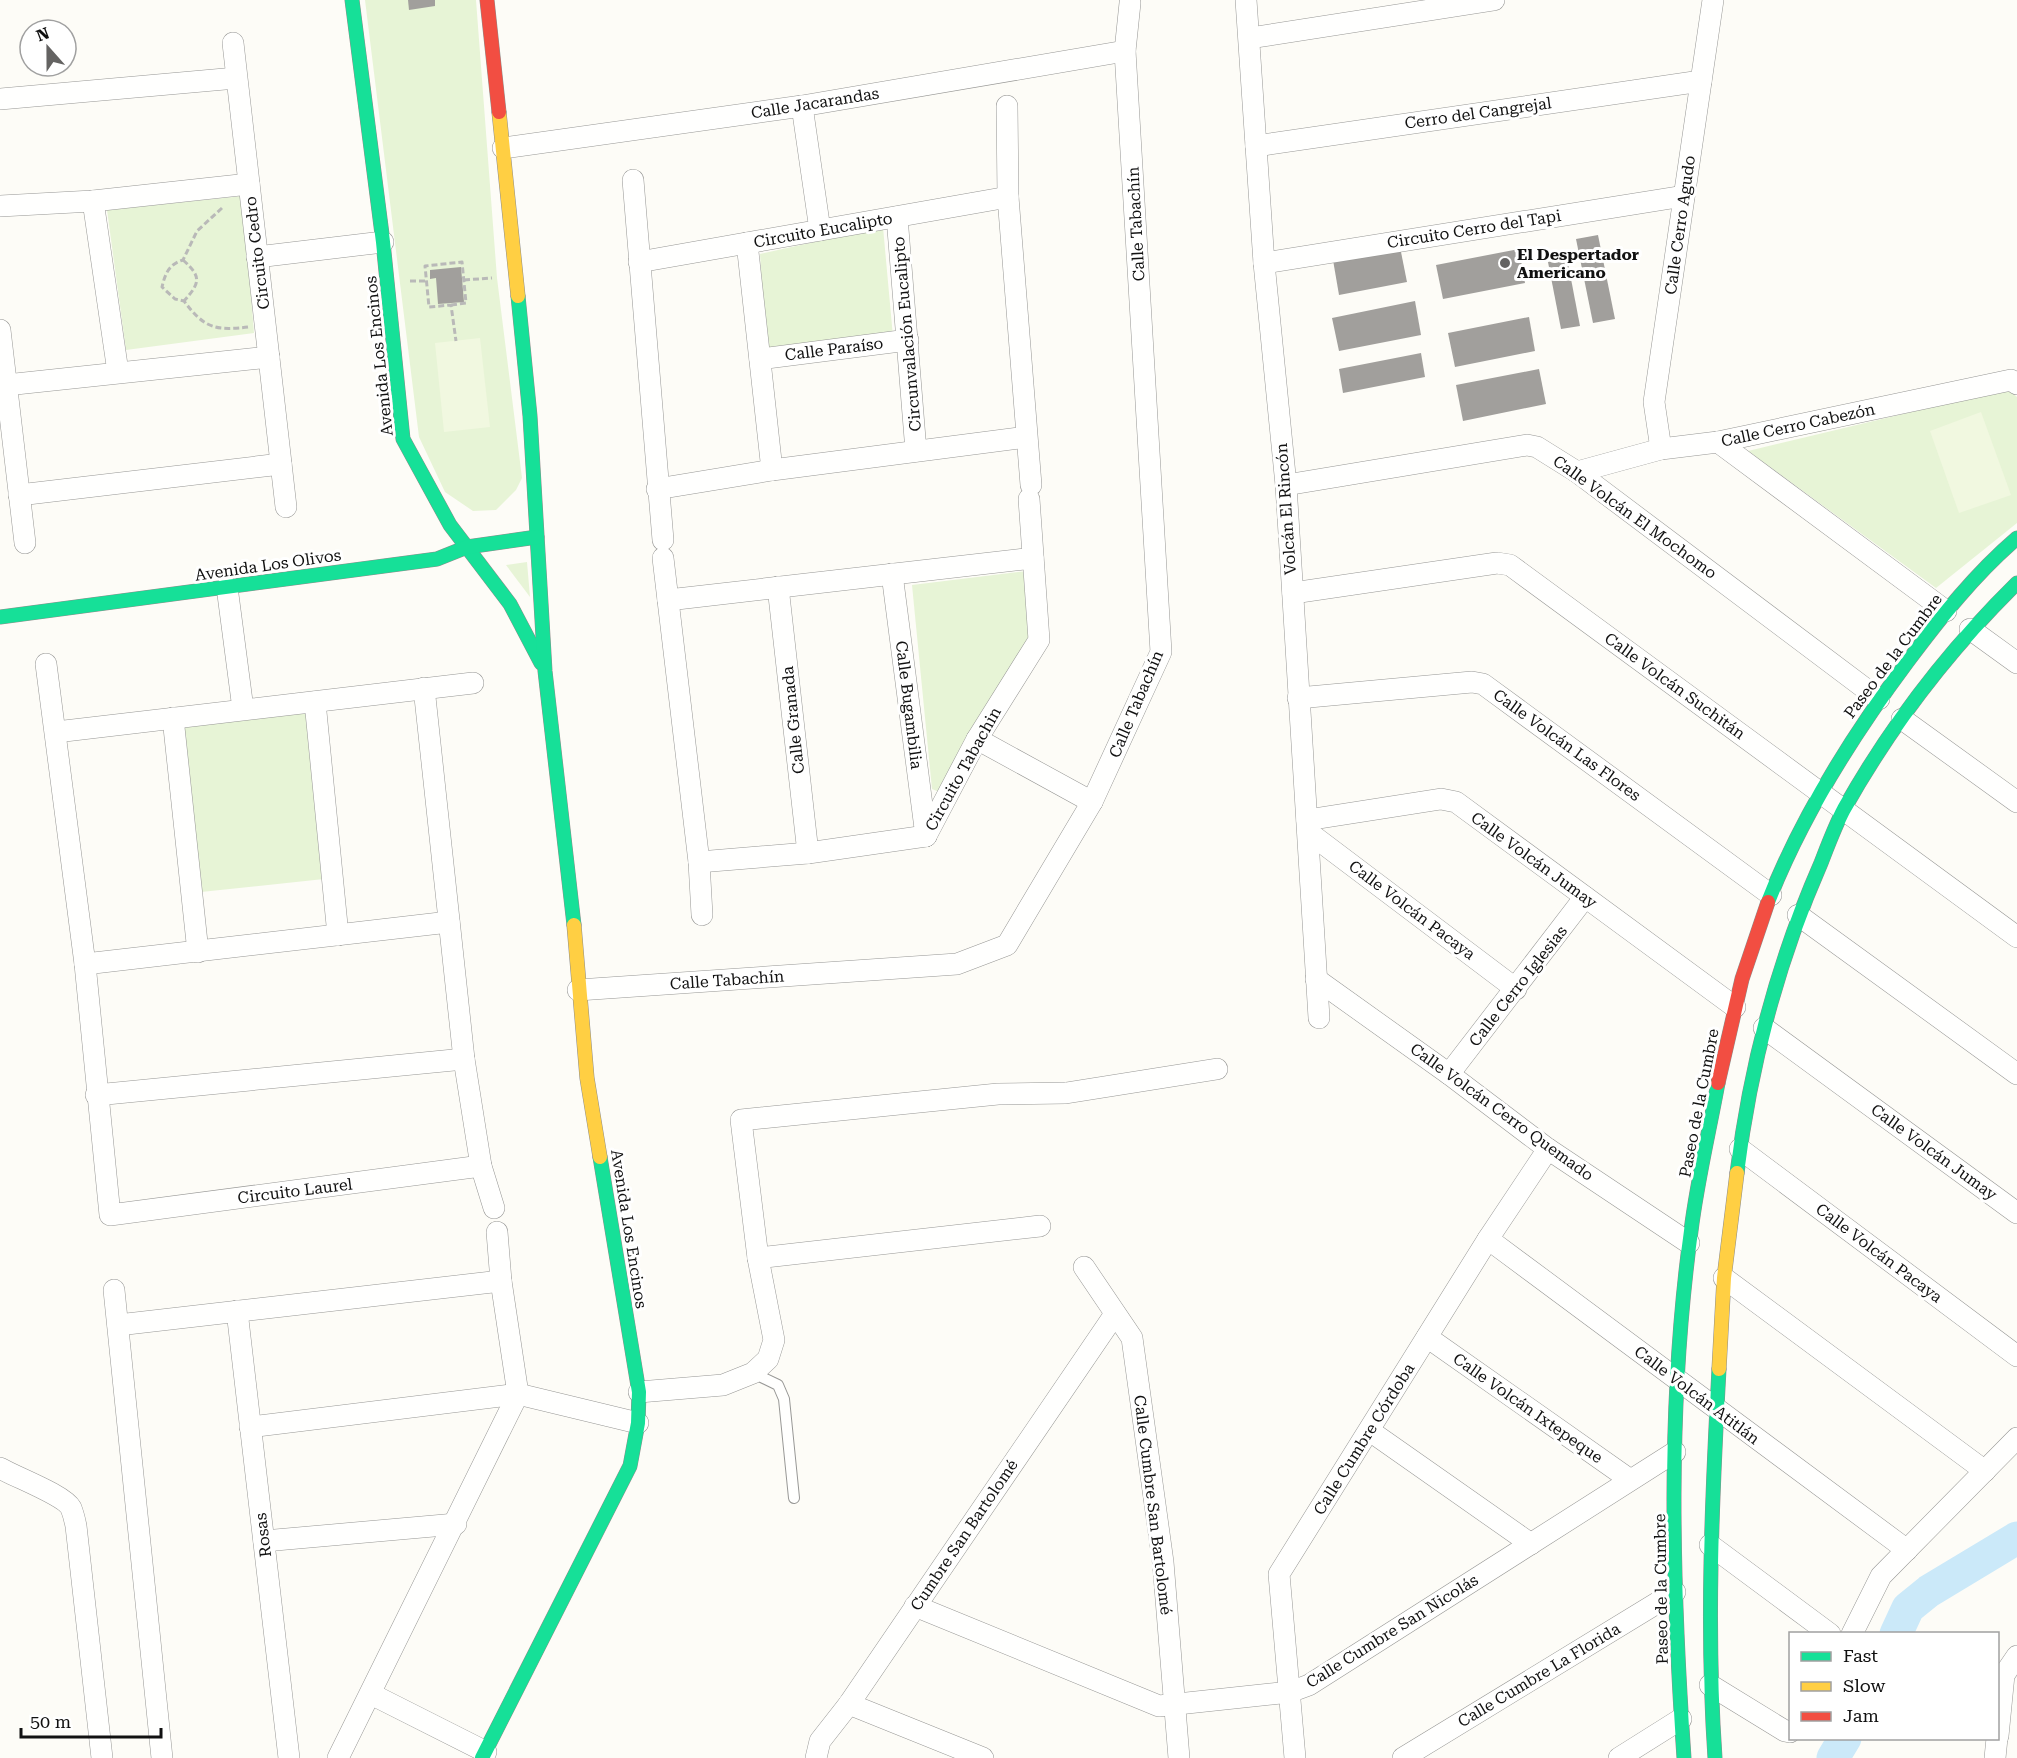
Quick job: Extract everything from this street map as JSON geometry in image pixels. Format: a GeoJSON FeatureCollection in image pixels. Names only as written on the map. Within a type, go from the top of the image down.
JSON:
{"type":"FeatureCollection","features":[{"type":"Feature","properties":{"kind":"street","name":"Avenida Los Encinos"},"geometry":{"type":"LineString","coordinates":[[352,0],[383,242],[404,439],[450,525],[510,604],[545,670]]}},
{"type":"Feature","properties":{"kind":"street","name":"Avenida Los Encinos"},"geometry":{"type":"LineString","coordinates":[[484,1755],[630,1466],[638,1423],[639,1392],[587,1078],[567,848],[545,670],[530,416],[487,0]]}},
{"type":"Feature","properties":{"kind":"street","name":"Volcán El Rincón"},"geometry":{"type":"LineString","coordinates":[[1246,0],[1264,263],[1286,485],[1319,1018]]}},
{"type":"Feature","properties":{"kind":"street"},"geometry":{"type":"LineString","coordinates":[[1250,38],[1494,0]]}},
{"type":"Feature","properties":{"kind":"street","name":"Calle Cerro Agudo"},"geometry":{"type":"LineString","coordinates":[[1661,449],[1654,402],[1713,0]]}},
{"type":"Feature","properties":{"kind":"street","name":"Calle Tabachín"},"geometry":{"type":"LineString","coordinates":[[578,990],[957,964],[1007,945],[1092,802],[1161,652],[1125,51],[1130,3]]}},
{"type":"Feature","properties":{"kind":"street","name":"Circuito Cedro"},"geometry":{"type":"LineString","coordinates":[[232,43],[286,507]]}},
{"type":"Feature","properties":{"kind":"street","name":"Calle Jacarandas"},"geometry":{"type":"LineString","coordinates":[[503,148],[802,106],[1125,51]]}},
{"type":"Feature","properties":{"kind":"street"},"geometry":{"type":"LineString","coordinates":[[0,99],[236,78]]}},
{"type":"Feature","properties":{"kind":"street","name":"Cerro del Cangrejal"},"geometry":{"type":"LineString","coordinates":[[1256,146],[1701,81]]}},
{"type":"Feature","properties":{"kind":"street"},"geometry":{"type":"LineString","coordinates":[[802,106],[820,230]]}},
{"type":"Feature","properties":{"kind":"street"},"geometry":{"type":"LineString","coordinates":[[657,489],[1026,437],[1008,197],[1007,106]]}},
{"type":"Feature","properties":{"kind":"street"},"geometry":{"type":"LineString","coordinates":[[633,180],[657,489],[699,862],[702,915]]}},
{"type":"Feature","properties":{"kind":"street"},"geometry":{"type":"LineString","coordinates":[[0,206],[93,201],[249,184]]}},
{"type":"Feature","properties":{"kind":"street","name":"Circuito Cerro del Tapi"},"geometry":{"type":"LineString","coordinates":[[1264,263],[1684,196]]}},
{"type":"Feature","properties":{"kind":"street","name":"Circuito Eucalipto"},"geometry":{"type":"LineString","coordinates":[[639,262],[1008,197]]}},
{"type":"Feature","properties":{"kind":"street"},"geometry":{"type":"LineString","coordinates":[[93,201],[117,372]]}},
{"type":"Feature","properties":{"kind":"street","name":"Circunvalación Eucalipto"},"geometry":{"type":"LineString","coordinates":[[897,217],[916,451]]}},
{"type":"Feature","properties":{"kind":"street"},"geometry":{"type":"LineString","coordinates":[[257,257],[383,242]]}},
{"type":"Feature","properties":{"kind":"street"},"geometry":{"type":"LineString","coordinates":[[747,243],[772,471]]}},
{"type":"Feature","properties":{"kind":"street"},"geometry":{"type":"LineString","coordinates":[[0,330],[25,543]]}},
{"type":"Feature","properties":{"kind":"street","name":"Calle Paraíso"},"geometry":{"type":"LineString","coordinates":[[760,359],[908,340]]}},
{"type":"Feature","properties":{"kind":"street"},"geometry":{"type":"LineString","coordinates":[[6,385],[269,357]]}},
{"type":"Feature","properties":{"kind":"street","name":"Calle Cerro Cabezón"},"geometry":{"type":"LineString","coordinates":[[1577,472],[1661,449],[1718,442],[2011,380],[2017,384]]}},
{"type":"Feature","properties":{"kind":"street","name":"Circuito Tabachin"},"geometry":{"type":"LineString","coordinates":[[699,862],[808,853],[926,836],[977,739],[1039,640],[1026,437]]}},
{"type":"Feature","properties":{"kind":"street"},"geometry":{"type":"LineString","coordinates":[[1718,442],[1946,611]]}},
{"type":"Feature","properties":{"kind":"street","name":"Calle Volcán El Mochomo"},"geometry":{"type":"LineString","coordinates":[[1286,485],[1527,446],[1537,447],[1577,472],[1879,699]]}},
{"type":"Feature","properties":{"kind":"street"},"geometry":{"type":"LineString","coordinates":[[19,495],[281,464]]}},
{"type":"Feature","properties":{"kind":"street","name":"Avenida Los Olivos"},"geometry":{"type":"LineString","coordinates":[[0,617],[437,559],[467,547],[537,537]]}},
{"type":"Feature","properties":{"kind":"street","name":"Paseo de la Cumbre"},"geometry":{"type":"LineString","coordinates":[[1684,1758],[1675,1592],[1674,1452],[1689,1243],[1735,1007],[1771,895],[1819,792],[1879,699],[1946,611],[1994,557],[2017,538]]}},
{"type":"Feature","properties":{"kind":"street"},"geometry":{"type":"LineString","coordinates":[[668,600],[1033,558]]}},
{"type":"Feature","properties":{"kind":"street","name":"Calle Volcán Suchitán"},"geometry":{"type":"LineString","coordinates":[[1293,593],[1497,563],[1510,565],[2017,936]]}},
{"type":"Feature","properties":{"kind":"street","name":"Calle Bugambilia"},"geometry":{"type":"LineString","coordinates":[[892,574],[926,836]]}},
{"type":"Feature","properties":{"kind":"street"},"geometry":{"type":"LineString","coordinates":[[1715,1758],[1710,1685],[1710,1545],[1724,1278],[1740,1149],[1764,1028],[1798,915],[1844,810],[1902,719],[1970,629],[2017,583]]}},
{"type":"Feature","properties":{"kind":"street"},"geometry":{"type":"LineString","coordinates":[[227,586],[243,709]]}},
{"type":"Feature","properties":{"kind":"street","name":"Calle Granada"},"geometry":{"type":"LineString","coordinates":[[778,587],[808,853]]}},
{"type":"Feature","properties":{"kind":"street"},"geometry":{"type":"LineString","coordinates":[[1970,629],[2017,663]]}},
{"type":"Feature","properties":{"kind":"street"},"geometry":{"type":"LineString","coordinates":[[46,664],[85,964],[96,1095],[464,1059]]}},
{"type":"Feature","properties":{"kind":"street","name":"Calle Volcán Las Flores"},"geometry":{"type":"LineString","coordinates":[[1299,698],[1472,682],[1484,684],[1771,895]]}},
{"type":"Feature","properties":{"kind":"street"},"geometry":{"type":"LineString","coordinates":[[56,732],[473,683]]}},
{"type":"Feature","properties":{"kind":"street"},"geometry":{"type":"LineString","coordinates":[[424,688],[464,1059],[481,1166],[494,1208]]}},
{"type":"Feature","properties":{"kind":"street"},"geometry":{"type":"LineString","coordinates":[[315,702],[338,935]]}},
{"type":"Feature","properties":{"kind":"street"},"geometry":{"type":"LineString","coordinates":[[173,717],[198,952]]}},
{"type":"Feature","properties":{"kind":"street"},"geometry":{"type":"LineString","coordinates":[[1902,719],[2017,802]]}},
{"type":"Feature","properties":{"kind":"street"},"geometry":{"type":"LineString","coordinates":[[977,739],[1092,802]]}},
{"type":"Feature","properties":{"kind":"street","name":"Calle Volcán Jumay"},"geometry":{"type":"LineString","coordinates":[[1307,826],[1441,799],[1456,802],[1735,1007]]}},
{"type":"Feature","properties":{"kind":"street","name":"Calle Volcán Pacaya"},"geometry":{"type":"LineString","coordinates":[[1307,826],[1516,988]]}},
{"type":"Feature","properties":{"kind":"street","name":"Calle Cerro Iglesias"},"geometry":{"type":"LineString","coordinates":[[1449,1074],[1586,897]]}},
{"type":"Feature","properties":{"kind":"street"},"geometry":{"type":"LineString","coordinates":[[1798,915],[2017,1074]]}},
{"type":"Feature","properties":{"kind":"street"},"geometry":{"type":"LineString","coordinates":[[85,964],[449,922]]}},
{"type":"Feature","properties":{"kind":"street","name":"Calle Volcán Cerro Quemado"},"geometry":{"type":"LineString","coordinates":[[1317,979],[1548,1149],[1689,1243]]}},
{"type":"Feature","properties":{"kind":"street","name":"Calle Volcán Jumay"},"geometry":{"type":"LineString","coordinates":[[1764,1028],[2017,1213]]}},
{"type":"Feature","properties":{"kind":"street"},"geometry":{"type":"LineString","coordinates":[[639,1392],[723,1385],[753,1373],[768,1359],[774,1340],[758,1258],[741,1120],[998,1094],[1066,1093],[1216,1069]]}},
{"type":"Feature","properties":{"kind":"street","name":"Circuito Laurel"},"geometry":{"type":"LineString","coordinates":[[96,1095],[110,1215],[481,1166]]}},
{"type":"Feature","properties":{"kind":"street","name":"Calle Cumbre Córdoba"},"geometry":{"type":"LineString","coordinates":[[1295,1758],[1279,1574],[1371,1431],[1488,1239],[1548,1149]]}},
{"type":"Feature","properties":{"kind":"street","name":"Calle Volcán Pacaya"},"geometry":{"type":"LineString","coordinates":[[1740,1149],[2017,1356]]}},
{"type":"Feature","properties":{"kind":"street"},"geometry":{"type":"LineString","coordinates":[[758,1258],[1040,1226]]}},
{"type":"Feature","properties":{"kind":"street"},"geometry":{"type":"LineString","coordinates":[[338,1758],[456,1524],[518,1394],[501,1281],[497,1232]]}},
{"type":"Feature","properties":{"kind":"street","name":"Calle Volcán Atitlán"},"geometry":{"type":"LineString","coordinates":[[1488,1239],[1907,1550]]}},
{"type":"Feature","properties":{"kind":"street","name":"Calle Cumbre San Bartolomé"},"geometry":{"type":"LineString","coordinates":[[1083,1267],[1132,1338],[1163,1562],[1179,1758]]}},
{"type":"Feature","properties":{"kind":"street"},"geometry":{"type":"LineString","coordinates":[[1724,1278],[1985,1470]]}},
{"type":"Feature","properties":{"kind":"street"},"geometry":{"type":"LineString","coordinates":[[117,1325],[501,1281]]}},
{"type":"Feature","properties":{"kind":"street"},"geometry":{"type":"LineString","coordinates":[[114,1290],[162,1758]]}},
{"type":"Feature","properties":{"kind":"street","name":"Rosas"},"geometry":{"type":"LineString","coordinates":[[237,1311],[289,1758]]}},
{"type":"Feature","properties":{"kind":"street","name":"Cumbre San Bartolomé"},"geometry":{"type":"LineString","coordinates":[[815,1757],[820,1742],[849,1704],[1115,1314]]}},
{"type":"Feature","properties":{"kind":"street","name":"Calle Volcán Ixtepeque"},"geometry":{"type":"LineString","coordinates":[[1427,1337],[1629,1479]]}},
{"type":"Feature","properties":{"kind":"street"},"geometry":{"type":"LineString","coordinates":[[250,1427],[518,1394],[638,1423]]}},
{"type":"Feature","properties":{"kind":"street"},"geometry":{"type":"LineString","coordinates":[[1371,1431],[1531,1544]]}},
{"type":"Feature","properties":{"kind":"street"},"geometry":{"type":"LineString","coordinates":[[1853,1632],[1881,1576],[2017,1438]]}},
{"type":"Feature","properties":{"kind":"street","name":"Calle Cumbre San Nicolás"},"geometry":{"type":"LineString","coordinates":[[915,1606],[1160,1706],[1290,1692],[1309,1684],[1674,1452]]}},
{"type":"Feature","properties":{"kind":"street"},"geometry":{"type":"LineString","coordinates":[[0,1468],[24,1482],[60,1497],[70,1507],[76,1526],[102,1758]]}},
{"type":"Feature","properties":{"kind":"street"},"geometry":{"type":"LineString","coordinates":[[264,1541],[456,1524]]}},
{"type":"Feature","properties":{"kind":"street"},"geometry":{"type":"LineString","coordinates":[[1710,1545],[1827,1632]]}},
{"type":"Feature","properties":{"kind":"street","name":"Calle Cumbre La Florida"},"geometry":{"type":"LineString","coordinates":[[1403,1758],[1675,1592]]}},
{"type":"Feature","properties":{"kind":"street"},"geometry":{"type":"LineString","coordinates":[[1999,1719],[2004,1675],[2017,1656]]}},
{"type":"Feature","properties":{"kind":"street"},"geometry":{"type":"LineString","coordinates":[[1710,1685],[1789,1732]]}},
{"type":"Feature","properties":{"kind":"street"},"geometry":{"type":"LineString","coordinates":[[371,1694],[484,1755]]}},
{"type":"Feature","properties":{"kind":"street"},"geometry":{"type":"LineString","coordinates":[[849,1704],[983,1758]]}},
{"type":"Feature","properties":{"kind":"street"},"geometry":{"type":"LineString","coordinates":[[1619,1758],[1681,1719]]}},
{"type":"Feature","properties":{"kind":"street"},"geometry":{"type":"LineString","coordinates":[[1995,1758],[1997,1740]]}},
{"type":"Feature","properties":{"kind":"lane"},"geometry":{"type":"LineString","coordinates":[[753,1373],[778,1385],[784,1399],[794,1498]]}},
{"type":"Feature","properties":{"kind":"path"},"geometry":{"type":"LineString","coordinates":[[224,206],[197,231],[183,260],[173,263],[165,276],[162,287],[175,299],[184,301],[195,316],[221,331],[252,326]]}},
{"type":"Feature","properties":{"kind":"path"},"geometry":{"type":"LineString","coordinates":[[183,260],[193,269],[197,278],[196,287],[184,301]]}},
{"type":"Feature","properties":{"kind":"path"},"geometry":{"type":"LineString","coordinates":[[462,262],[466,303],[451,305],[429,307],[425,266],[462,262]]}},
{"type":"Feature","properties":{"kind":"path"},"geometry":{"type":"LineString","coordinates":[[451,305],[456,341]]}},
{"type":"Feature","properties":{"kind":"green space"},"geometry":{"type":"Polygon","coordinates":[[[365,0],[476,0],[497,278],[522,478],[516,490],[496,510],[473,511],[445,492],[419,437],[365,0]]]}},
{"type":"Feature","properties":{"kind":"green space"},"geometry":{"type":"Polygon","coordinates":[[[243,196],[254,333],[126,350],[107,210],[243,196]]]}},
{"type":"Feature","properties":{"kind":"green space"},"geometry":{"type":"Polygon","coordinates":[[[883,227],[893,337],[766,351],[760,254],[883,227]]]}},
{"type":"Feature","properties":{"kind":"green space"},"geometry":{"type":"Polygon","coordinates":[[[480,338],[490,427],[444,432],[435,343],[480,338]]]}},
{"type":"Feature","properties":{"kind":"green space"},"geometry":{"type":"Polygon","coordinates":[[[2008,389],[2017,397],[2017,523],[1936,588],[1748,451],[2008,389]]]}},
{"type":"Feature","properties":{"kind":"green space"},"geometry":{"type":"Polygon","coordinates":[[[1981,412],[2011,495],[1959,513],[1930,431],[1981,412]]]}},
{"type":"Feature","properties":{"kind":"green space"},"geometry":{"type":"Polygon","coordinates":[[[527,562],[530,597],[506,565],[527,562]]]}},
{"type":"Feature","properties":{"kind":"green space"},"geometry":{"type":"Polygon","coordinates":[[[1027,571],[1032,643],[944,794],[932,789],[912,585],[1027,571]]]}},
{"type":"Feature","properties":{"kind":"green space"},"geometry":{"type":"Polygon","coordinates":[[[309,712],[324,879],[201,892],[183,726],[309,712]]]}},
{"type":"Feature","properties":{"kind":"building"},"geometry":{"type":"Polygon","coordinates":[[[408,0],[435,0],[435,6],[409,10],[408,0]]]}},
{"type":"Feature","properties":{"kind":"building"},"geometry":{"type":"Polygon","coordinates":[[[1598,235],[1615,319],[1593,323],[1576,239],[1598,235]]]}},
{"type":"Feature","properties":{"kind":"building"},"geometry":{"type":"Polygon","coordinates":[[[1400,247],[1407,282],[1339,295],[1333,260],[1400,247]]]}},
{"type":"Feature","properties":{"kind":"building"},"geometry":{"type":"Polygon","coordinates":[[[1519,249],[1525,283],[1443,299],[1436,265],[1519,249]]]}},
{"type":"Feature","properties":{"kind":"building"},"geometry":{"type":"Polygon","coordinates":[[[1567,258],[1580,326],[1561,329],[1548,262],[1567,258]]]}},
{"type":"Feature","properties":{"kind":"building"},"geometry":{"type":"Polygon","coordinates":[[[461,267],[464,302],[438,304],[436,278],[430,279],[430,270],[461,267]]]}},
{"type":"Feature","properties":{"kind":"building"},"geometry":{"type":"Polygon","coordinates":[[[1415,301],[1421,335],[1339,351],[1332,318],[1415,301]]]}},
{"type":"Feature","properties":{"kind":"building"},"geometry":{"type":"Polygon","coordinates":[[[1529,317],[1535,351],[1455,367],[1448,333],[1529,317]]]}},
{"type":"Feature","properties":{"kind":"building"},"geometry":{"type":"Polygon","coordinates":[[[1421,353],[1425,377],[1343,393],[1339,369],[1421,353]]]}},
{"type":"Feature","properties":{"kind":"building"},"geometry":{"type":"Polygon","coordinates":[[[1539,369],[1546,404],[1463,421],[1456,385],[1539,369]]]}},
{"type":"Feature","properties":{"kind":"waterway"},"geometry":{"type":"LineString","coordinates":[[1897,1632],[1908,1608],[1929,1591],[2017,1538]]}},
{"type":"Feature","properties":{"kind":"waterway"},"geometry":{"type":"LineString","coordinates":[[1833,1758],[1844,1740]]}},
{"type":"Feature","properties":{"kind":"traffic: fast"},"geometry":{"type":"LineString","coordinates":[[352,0],[383,242],[403,439],[450,525],[510,604],[541,663]]}},
{"type":"Feature","properties":{"kind":"traffic: fast"},"geometry":{"type":"LineString","coordinates":[[518,296],[530,416],[545,671],[574,925]]}},
{"type":"Feature","properties":{"kind":"traffic: fast"},"geometry":{"type":"LineString","coordinates":[[0,617],[437,559],[467,547],[537,537]]}},
{"type":"Feature","properties":{"kind":"traffic: fast"},"geometry":{"type":"LineString","coordinates":[[1768,902],[1812,807],[1867,718],[1946,612],[1987,566],[2017,538]]}},
{"type":"Feature","properties":{"kind":"traffic: fast"},"geometry":{"type":"LineString","coordinates":[[1737,1173],[1758,1054],[1779,976],[1806,900],[1841,815],[1862,778],[1901,719],[1968,635],[2017,583]]}},
{"type":"Feature","properties":{"kind":"traffic: fast"},"geometry":{"type":"LineString","coordinates":[[1684,1758],[1675,1560],[1674,1494],[1678,1363],[1683,1297],[1694,1213],[1718,1083]]}},
{"type":"Feature","properties":{"kind":"traffic: fast"},"geometry":{"type":"LineString","coordinates":[[482,1758],[630,1466],[638,1423],[639,1392],[600,1157]]}},
{"type":"Feature","properties":{"kind":"traffic: fast"},"geometry":{"type":"LineString","coordinates":[[1715,1758],[1710,1612],[1719,1369]]}},
{"type":"Feature","properties":{"kind":"traffic: slow"},"geometry":{"type":"LineString","coordinates":[[499,112],[518,296]]}},
{"type":"Feature","properties":{"kind":"traffic: slow"},"geometry":{"type":"LineString","coordinates":[[574,925],[587,1078],[600,1157]]}},
{"type":"Feature","properties":{"kind":"traffic: slow"},"geometry":{"type":"LineString","coordinates":[[1719,1369],[1724,1278],[1737,1173]]}},
{"type":"Feature","properties":{"kind":"traffic: jam"},"geometry":{"type":"LineString","coordinates":[[487,0],[499,112]]}},
{"type":"Feature","properties":{"kind":"traffic: jam"},"geometry":{"type":"LineString","coordinates":[[1718,1083],[1742,979],[1768,902]]}},
{"type":"Feature","properties":{"kind":"place","name":"El Despertador Americano"},"geometry":{"type":"Point","coordinates":[1505,263]}}]}
